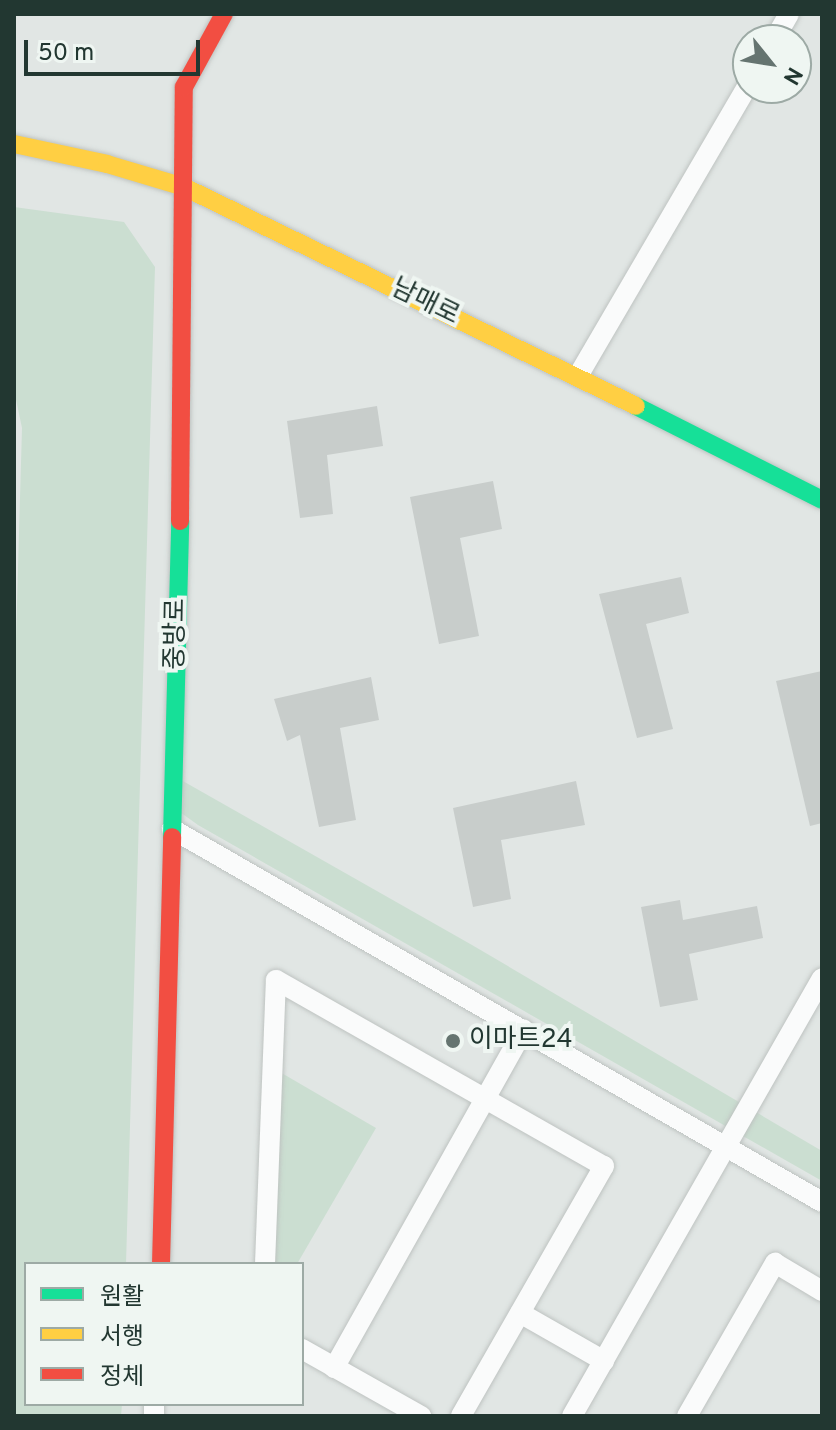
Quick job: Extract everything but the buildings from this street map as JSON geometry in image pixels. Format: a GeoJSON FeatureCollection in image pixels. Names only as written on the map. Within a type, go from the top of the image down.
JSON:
{"type":"FeatureCollection","features":[{"type":"Feature","properties":{"kind":"street","name":"중방로"},"geometry":{"type":"LineString","coordinates":[[161,1262],[172,829],[184,87],[224,14]]}},
{"type":"Feature","properties":{"kind":"street"},"geometry":{"type":"LineString","coordinates":[[578,376],[737,104]]}},
{"type":"Feature","properties":{"kind":"street","name":"남매로"},"geometry":{"type":"LineString","coordinates":[[14,144],[107,164],[184,187],[578,376],[822,500]]}},
{"type":"Feature","properties":{"kind":"street"},"geometry":{"type":"LineString","coordinates":[[172,829],[822,1202]]}},
{"type":"Feature","properties":{"kind":"street"},"geometry":{"type":"LineString","coordinates":[[572,1416],[822,978]]}},
{"type":"Feature","properties":{"kind":"street"},"geometry":{"type":"LineString","coordinates":[[265,1262],[276,980],[604,1166],[461,1416]]}},
{"type":"Feature","properties":{"kind":"street"},"geometry":{"type":"LineString","coordinates":[[334,1368],[524,1030]]}},
{"type":"Feature","properties":{"kind":"street"},"geometry":{"type":"LineString","coordinates":[[687,1416],[775,1263],[822,1291]]}},
{"type":"Feature","properties":{"kind":"street"},"geometry":{"type":"LineString","coordinates":[[520,1313],[604,1361]]}},
{"type":"Feature","properties":{"kind":"street"},"geometry":{"type":"LineString","coordinates":[[304,1350],[421,1416]]}},
{"type":"Feature","properties":{"kind":"green space"},"geometry":{"type":"Polygon","coordinates":[[[14,207],[124,222],[155,267],[126,1262],[24,1262],[24,1406],[122,1406],[121,1416],[14,1416],[14,709],[22,428],[14,390],[14,207]]]}},
{"type":"Feature","properties":{"kind":"green space"},"geometry":{"type":"Polygon","coordinates":[[[174,776],[472,945],[822,1151],[822,1181],[198,825],[173,807],[174,776]]]}},
{"type":"Feature","properties":{"kind":"green space"},"geometry":{"type":"Polygon","coordinates":[[[273,1068],[376,1128],[298,1262],[265,1262],[273,1068]]]}},
{"type":"Feature","properties":{"kind":"traffic: fast"},"geometry":{"type":"LineString","coordinates":[[636,406],[822,500]]}},
{"type":"Feature","properties":{"kind":"traffic: fast"},"geometry":{"type":"LineString","coordinates":[[172,837],[180,521]]}},
{"type":"Feature","properties":{"kind":"traffic: slow"},"geometry":{"type":"LineString","coordinates":[[14,144],[107,164],[184,187],[636,406]]}},
{"type":"Feature","properties":{"kind":"traffic: jam"},"geometry":{"type":"LineString","coordinates":[[180,521],[184,87],[224,14]]}},
{"type":"Feature","properties":{"kind":"traffic: jam"},"geometry":{"type":"LineString","coordinates":[[161,1262],[172,837]]}},
{"type":"Feature","properties":{"kind":"place","name":"이마트24"},"geometry":{"type":"Point","coordinates":[453,1041]}}]}
